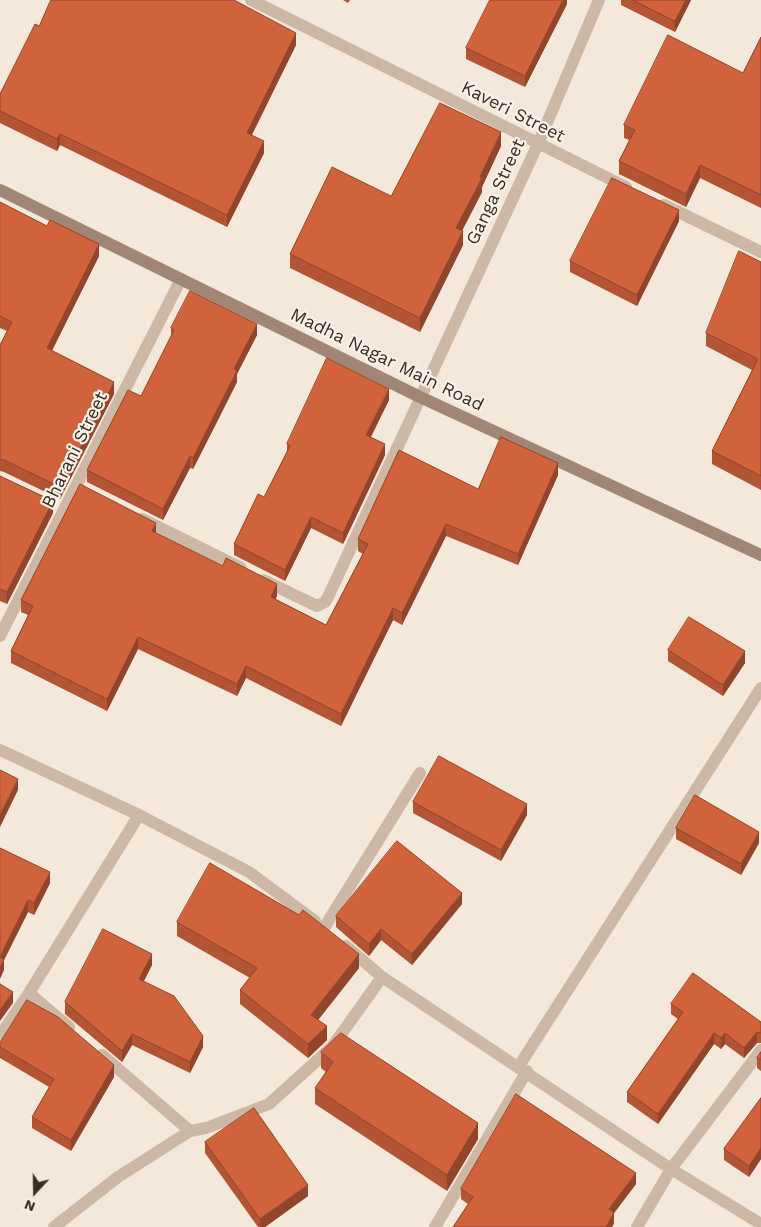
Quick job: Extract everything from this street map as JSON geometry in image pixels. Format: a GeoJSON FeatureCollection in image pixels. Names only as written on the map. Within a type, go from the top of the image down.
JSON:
{"type":"FeatureCollection","features":[{"type":"Feature","properties":{"kind":"street","name":"Kaveri Street"},"geometry":{"type":"LineString","coordinates":[[252,0],[636,192]]}},
{"type":"Feature","properties":{"kind":"street","name":"Ganga Street"},"geometry":{"type":"LineString","coordinates":[[132,514],[317,606],[325,602],[538,144],[599,0]]}},
{"type":"Feature","properties":{"kind":"street","name":"Madha Nagar Main Road"},"geometry":{"type":"LineString","coordinates":[[0,190],[420,397],[761,555]]}},
{"type":"Feature","properties":{"kind":"street"},"geometry":{"type":"LineString","coordinates":[[654,200],[761,252]]}},
{"type":"Feature","properties":{"kind":"street","name":"Bharani Street"},"geometry":{"type":"LineString","coordinates":[[0,636],[66,510],[76,485],[181,279]]}},
{"type":"Feature","properties":{"kind":"street"},"geometry":{"type":"LineString","coordinates":[[76,485],[92,493]]}},
{"type":"Feature","properties":{"kind":"street"},"geometry":{"type":"LineString","coordinates":[[49,502],[66,510]]}},
{"type":"Feature","properties":{"kind":"street"},"geometry":{"type":"LineString","coordinates":[[435,1227],[523,1069],[761,688]]}},
{"type":"Feature","properties":{"kind":"street"},"geometry":{"type":"LineString","coordinates":[[0,750],[139,815],[249,872],[332,934],[382,977],[671,1169],[761,1224]]}},
{"type":"Feature","properties":{"kind":"street"},"geometry":{"type":"LineString","coordinates":[[332,934],[420,773]]}},
{"type":"Feature","properties":{"kind":"street"},"geometry":{"type":"LineString","coordinates":[[0,1036],[29,993],[139,815]]}},
{"type":"Feature","properties":{"kind":"street"},"geometry":{"type":"LineString","coordinates":[[54,1227],[118,1177],[190,1131],[206,1128],[269,1104],[332,1047],[382,977]]}},
{"type":"Feature","properties":{"kind":"street"},"geometry":{"type":"LineString","coordinates":[[29,993],[77,1034]]}},
{"type":"Feature","properties":{"kind":"street"},"geometry":{"type":"LineString","coordinates":[[92,1047],[190,1131]]}},
{"type":"Feature","properties":{"kind":"street"},"geometry":{"type":"LineString","coordinates":[[637,1227],[671,1169],[761,1050]]}},
{"type":"Feature","properties":{"kind":"building"},"geometry":{"type":"Polygon","coordinates":[[[51,0],[234,0],[296,33],[247,133],[264,141],[227,215],[60,134],[57,139],[0,111],[0,94],[35,24],[39,26],[51,0]]]}},
{"type":"Feature","properties":{"kind":"building"},"geometry":{"type":"Polygon","coordinates":[[[490,0],[563,0],[525,76],[466,48],[490,0]]]}},
{"type":"Feature","properties":{"kind":"building"},"geometry":{"type":"Polygon","coordinates":[[[633,0],[686,0],[675,21],[633,0]]]}},
{"type":"Feature","properties":{"kind":"building"},"geometry":{"type":"Polygon","coordinates":[[[668,35],[743,73],[761,37],[761,195],[700,165],[686,194],[619,161],[635,130],[624,125],[668,35]]]}},
{"type":"Feature","properties":{"kind":"building"},"geometry":{"type":"Polygon","coordinates":[[[440,103],[501,132],[480,177],[482,178],[456,228],[463,231],[420,318],[290,254],[332,167],[391,196],[440,103]]]}},
{"type":"Feature","properties":{"kind":"building"},"geometry":{"type":"Polygon","coordinates":[[[612,178],[679,210],[637,295],[570,261],[612,178]]]}},
{"type":"Feature","properties":{"kind":"building"},"geometry":{"type":"Polygon","coordinates":[[[0,202],[47,226],[50,220],[99,244],[47,348],[114,382],[60,487],[0,459],[0,345],[12,322],[0,316],[0,202]]]}},
{"type":"Feature","properties":{"kind":"building"},"geometry":{"type":"Polygon","coordinates":[[[739,251],[761,262],[761,476],[712,451],[758,359],[706,333],[739,251]]]}},
{"type":"Feature","properties":{"kind":"building"},"geometry":{"type":"Polygon","coordinates":[[[190,291],[257,324],[234,369],[237,371],[193,458],[190,456],[163,509],[87,470],[128,390],[141,396],[174,330],[171,328],[190,291]]]}},
{"type":"Feature","properties":{"kind":"building"},"geometry":{"type":"Polygon","coordinates":[[[327,358],[389,389],[366,435],[385,444],[343,533],[311,517],[285,570],[234,544],[258,494],[264,497],[290,446],[287,444],[327,358]]]}},
{"type":"Feature","properties":{"kind":"building"},"geometry":{"type":"Polygon","coordinates":[[[501,437],[558,463],[518,554],[446,524],[402,613],[393,608],[341,714],[246,666],[237,684],[138,637],[107,699],[11,651],[33,606],[21,600],[80,484],[156,523],[152,531],[223,566],[226,558],[277,584],[271,597],[326,625],[368,544],[358,539],[399,450],[478,489],[501,437]]]}},
{"type":"Feature","properties":{"kind":"building"},"geometry":{"type":"Polygon","coordinates":[[[0,476],[53,501],[7,592],[0,589],[0,476]]]}},
{"type":"Feature","properties":{"kind":"building"},"geometry":{"type":"Polygon","coordinates":[[[689,617],[745,651],[723,685],[668,650],[689,617]]]}},
{"type":"Feature","properties":{"kind":"building"},"geometry":{"type":"Polygon","coordinates":[[[439,756],[527,804],[501,850],[413,802],[439,756]]]}},
{"type":"Feature","properties":{"kind":"building"},"geometry":{"type":"Polygon","coordinates":[[[0,770],[18,779],[0,815],[0,770]]]}},
{"type":"Feature","properties":{"kind":"building"},"geometry":{"type":"Polygon","coordinates":[[[695,795],[759,832],[741,864],[676,828],[695,795]]]}},
{"type":"Feature","properties":{"kind":"building"},"geometry":{"type":"Polygon","coordinates":[[[397,841],[462,893],[412,954],[381,929],[369,944],[336,916],[397,841]]]}},
{"type":"Feature","properties":{"kind":"building"},"geometry":{"type":"Polygon","coordinates":[[[0,848],[50,872],[34,903],[28,900],[0,957],[0,848]]]}},
{"type":"Feature","properties":{"kind":"building"},"geometry":{"type":"Polygon","coordinates":[[[210,863],[299,915],[303,910],[359,954],[311,1015],[327,1026],[308,1044],[240,990],[257,968],[177,922],[210,863]]]}},
{"type":"Feature","properties":{"kind":"building"},"geometry":{"type":"Polygon","coordinates":[[[103,929],[152,954],[139,979],[174,996],[203,1036],[190,1062],[132,1034],[122,1051],[65,1002],[103,929]]]}},
{"type":"Feature","properties":{"kind":"building"},"geometry":{"type":"Polygon","coordinates":[[[0,957],[4,959],[0,968],[0,957]]]}},
{"type":"Feature","properties":{"kind":"building"},"geometry":{"type":"Polygon","coordinates":[[[693,973],[761,1022],[761,1033],[757,1032],[744,1048],[725,1033],[721,1038],[714,1033],[658,1114],[627,1092],[683,1012],[671,1004],[693,973]]]}},
{"type":"Feature","properties":{"kind":"building"},"geometry":{"type":"Polygon","coordinates":[[[0,984],[13,992],[0,1010],[0,984]]]}},
{"type":"Feature","properties":{"kind":"building"},"geometry":{"type":"Polygon","coordinates":[[[27,1000],[58,1017],[114,1065],[71,1140],[32,1117],[54,1079],[0,1047],[0,1043],[27,1000]]]}},
{"type":"Feature","properties":{"kind":"building"},"geometry":{"type":"Polygon","coordinates":[[[341,1033],[478,1123],[447,1175],[315,1088],[333,1062],[321,1052],[341,1033]]]}},
{"type":"Feature","properties":{"kind":"building"},"geometry":{"type":"Polygon","coordinates":[[[761,1052],[761,1060],[757,1058],[761,1052]]]}},
{"type":"Feature","properties":{"kind":"building"},"geometry":{"type":"Polygon","coordinates":[[[516,1094],[636,1173],[609,1209],[614,1213],[606,1227],[453,1227],[473,1197],[461,1189],[516,1094]]]}},
{"type":"Feature","properties":{"kind":"building"},"geometry":{"type":"Polygon","coordinates":[[[761,1098],[761,1148],[749,1166],[724,1149],[761,1098]]]}},
{"type":"Feature","properties":{"kind":"building"},"geometry":{"type":"Polygon","coordinates":[[[254,1108],[308,1185],[260,1219],[205,1142],[254,1108]]]}}]}
